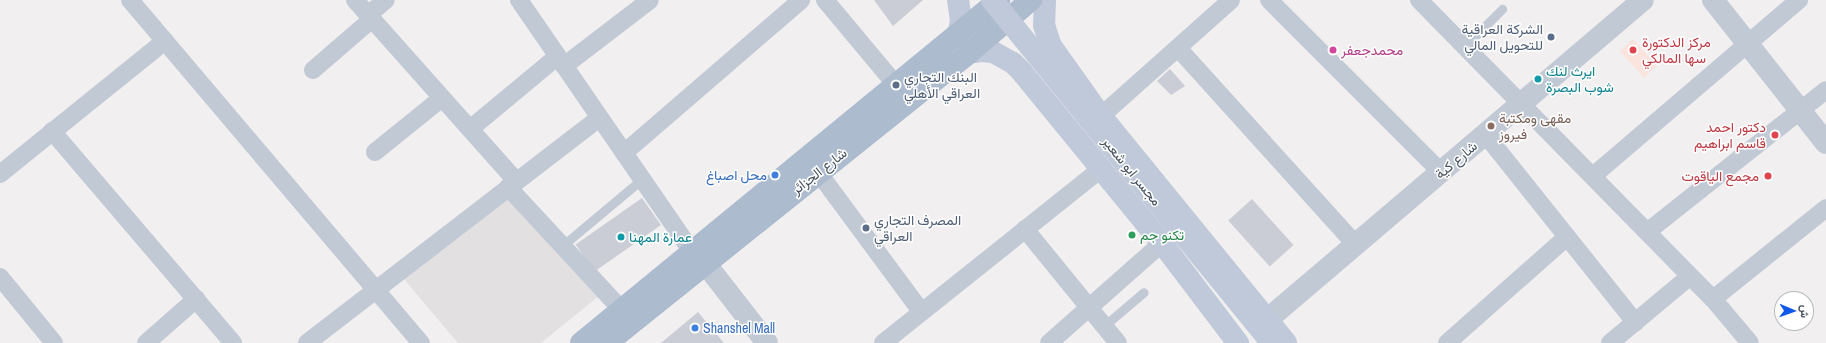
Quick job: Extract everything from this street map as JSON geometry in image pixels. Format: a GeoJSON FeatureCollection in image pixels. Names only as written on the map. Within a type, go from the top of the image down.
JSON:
{"type":"FeatureCollection","features":[{"type":"Feature","properties":{"kind":"main road"},"geometry":{"type":"LineString","coordinates":[[958,0],[963,45],[980,51],[992,52],[1013,63],[1021,71],[1162,243],[1238,343]]}},
{"type":"Feature","properties":{"kind":"main road","name":"مجسر ابو شعير"},"geometry":{"type":"LineString","coordinates":[[975,0],[1254,343]]}},
{"type":"Feature","properties":{"kind":"main road","name":"مجسر ابو شعير"},"geometry":{"type":"LineString","coordinates":[[992,0],[1272,343]]}},
{"type":"Feature","properties":{"kind":"main road","name":"شارع الجزائر"},"geometry":{"type":"LineString","coordinates":[[581,343],[622,310],[699,258],[818,172],[963,45],[999,0]]}},
{"type":"Feature","properties":{"kind":"main road","name":"شارع الجزائر"},"geometry":{"type":"LineString","coordinates":[[608,343],[699,258],[896,85],[963,45],[1031,0]]}},
{"type":"Feature","properties":{"kind":"main road"},"geometry":{"type":"LineString","coordinates":[[1045,0],[1044,25],[1051,46]]}},
{"type":"Feature","properties":{"kind":"main road"},"geometry":{"type":"LineString","coordinates":[[1021,71],[1016,52],[1019,44],[1025,38],[1041,38],[1051,46],[1101,116],[1268,319],[1286,343]]}},
{"type":"Feature","properties":{"kind":"street"},"geometry":{"type":"LineString","coordinates":[[130,0],[421,343]]}},
{"type":"Feature","properties":{"kind":"street"},"geometry":{"type":"LineString","coordinates":[[355,0],[470,129],[562,246],[622,310]]}},
{"type":"Feature","properties":{"kind":"street"},"geometry":{"type":"LineString","coordinates":[[313,70],[386,0]]}},
{"type":"Feature","properties":{"kind":"street"},"geometry":{"type":"LineString","coordinates":[[519,0],[599,118],[699,258],[767,343]]}},
{"type":"Feature","properties":{"kind":"street"},"geometry":{"type":"LineString","coordinates":[[470,129],[561,61],[650,0]]}},
{"type":"Feature","properties":{"kind":"street"},"geometry":{"type":"LineString","coordinates":[[624,153],[800,0]]}},
{"type":"Feature","properties":{"kind":"street"},"geometry":{"type":"LineString","coordinates":[[825,0],[896,85]]}},
{"type":"Feature","properties":{"kind":"street"},"geometry":{"type":"LineString","coordinates":[[1101,116],[1231,0]]}},
{"type":"Feature","properties":{"kind":"street"},"geometry":{"type":"LineString","coordinates":[[1269,0],[1441,172]]}},
{"type":"Feature","properties":{"kind":"street","name":"شارع كية"},"geometry":{"type":"LineString","coordinates":[[1268,319],[1643,0]]}},
{"type":"Feature","properties":{"kind":"street"},"geometry":{"type":"LineString","coordinates":[[1713,0],[1826,143]]}},
{"type":"Feature","properties":{"kind":"street"},"geometry":{"type":"LineString","coordinates":[[1594,175],[1799,0]]}},
{"type":"Feature","properties":{"kind":"street"},"geometry":{"type":"LineString","coordinates":[[1428,3],[1464,47],[1520,105],[1594,175],[1713,299],[1750,343]]}},
{"type":"Feature","properties":{"kind":"street"},"geometry":{"type":"LineString","coordinates":[[0,174],[165,41]]}},
{"type":"Feature","properties":{"kind":"street"},"geometry":{"type":"LineString","coordinates":[[1178,48],[1356,245]]}},
{"type":"Feature","properties":{"kind":"street"},"geometry":{"type":"LineString","coordinates":[[1648,232],[1826,90]]}},
{"type":"Feature","properties":{"kind":"street"},"geometry":{"type":"LineString","coordinates":[[375,152],[442,98]]}},
{"type":"Feature","properties":{"kind":"street"},"geometry":{"type":"LineString","coordinates":[[320,339],[375,289],[599,118]]}},
{"type":"Feature","properties":{"kind":"street"},"geometry":{"type":"LineString","coordinates":[[52,131],[233,343]]}},
{"type":"Feature","properties":{"kind":"street"},"geometry":{"type":"LineString","coordinates":[[1485,134],[1635,322]]}},
{"type":"Feature","properties":{"kind":"street"},"geometry":{"type":"LineString","coordinates":[[883,343],[1102,168]]}},
{"type":"Feature","properties":{"kind":"street"},"geometry":{"type":"LineString","coordinates":[[818,172],[921,312]]}},
{"type":"Feature","properties":{"kind":"street"},"geometry":{"type":"LineString","coordinates":[[1713,299],[1826,208]]}},
{"type":"Feature","properties":{"kind":"street"},"geometry":{"type":"LineString","coordinates":[[1025,229],[1118,343]]}},
{"type":"Feature","properties":{"kind":"street"},"geometry":{"type":"LineString","coordinates":[[1447,343],[1567,237]]}},
{"type":"Feature","properties":{"kind":"street"},"geometry":{"type":"LineString","coordinates":[[1049,343],[1162,243]]}},
{"type":"Feature","properties":{"kind":"street"},"geometry":{"type":"LineString","coordinates":[[1610,343],[1690,276]]}},
{"type":"Feature","properties":{"kind":"street"},"geometry":{"type":"LineString","coordinates":[[0,277],[54,343]]}},
{"type":"Feature","properties":{"kind":"street"},"geometry":{"type":"LineString","coordinates":[[146,343],[196,299]]}},
{"type":"Feature","properties":{"kind":"lane"},"geometry":{"type":"LineString","coordinates":[[1464,47],[1502,9]]}},
{"type":"Feature","properties":{"kind":"lane"},"geometry":{"type":"LineString","coordinates":[[562,246],[642,179]]}},
{"type":"Feature","properties":{"kind":"lane"},"geometry":{"type":"LineString","coordinates":[[1104,326],[1144,292]]}},
{"type":"Feature","properties":{"kind":"shaded area"},"geometry":{"type":"Polygon","coordinates":[[[1633,39],[1657,66],[1644,78],[1620,51],[1633,39]]]}},
{"type":"Feature","properties":{"kind":"shaded area"},"geometry":{"type":"Polygon","coordinates":[[[509,196],[599,296],[541,343],[458,343],[403,278],[509,196]]]}},
{"type":"Feature","properties":{"kind":"building"},"geometry":{"type":"Polygon","coordinates":[[[874,0],[923,0],[893,26],[874,0]]]}},
{"type":"Feature","properties":{"kind":"building"},"geometry":{"type":"Polygon","coordinates":[[[1170,69],[1185,86],[1171,95],[1157,81],[1170,69]]]}},
{"type":"Feature","properties":{"kind":"building","name":"عمارة المهنا"},"geometry":{"type":"Polygon","coordinates":[[[642,198],[661,225],[595,271],[576,244],[642,198]]]}},
{"type":"Feature","properties":{"kind":"building"},"geometry":{"type":"Polygon","coordinates":[[[1252,199],[1293,245],[1270,266],[1228,220],[1252,199]]]}},
{"type":"Feature","properties":{"kind":"building","name":"Shanshel Mall"},"geometry":{"type":"Polygon","coordinates":[[[698,312],[724,343],[661,343],[698,312]]]}},
{"type":"Feature","properties":{"kind":"place","name":"الشركة العراقية للتحويل المالي"},"geometry":{"type":"Point","coordinates":[1551,37]}},
{"type":"Feature","properties":{"kind":"place","name":"محمدجعفر"},"geometry":{"type":"Point","coordinates":[1333,50]}},
{"type":"Feature","properties":{"kind":"place","name":"مركز الدكتورة سها المالكي"},"geometry":{"type":"Point","coordinates":[1633,50]}},
{"type":"Feature","properties":{"kind":"place","name":"ايرث لنك شوب البصرة"},"geometry":{"type":"Point","coordinates":[1538,79]}},
{"type":"Feature","properties":{"kind":"place","name":"البنك التجاري العراقي الأهلي"},"geometry":{"type":"Point","coordinates":[896,85]}},
{"type":"Feature","properties":{"kind":"place","name":"مقهى ومكتبة فيروز"},"geometry":{"type":"Point","coordinates":[1491,126]}},
{"type":"Feature","properties":{"kind":"place","name":"دكتور احمد قاسم ابراهيم"},"geometry":{"type":"Point","coordinates":[1775,135]}},
{"type":"Feature","properties":{"kind":"place","name":"محل اصباغ"},"geometry":{"type":"Point","coordinates":[775,175]}},
{"type":"Feature","properties":{"kind":"place","name":"مجمع الياقوت"},"geometry":{"type":"Point","coordinates":[1768,176]}},
{"type":"Feature","properties":{"kind":"place","name":"المصرف التجاري العراقي"},"geometry":{"type":"Point","coordinates":[866,228]}},
{"type":"Feature","properties":{"kind":"place","name":"تكنو جم"},"geometry":{"type":"Point","coordinates":[1132,235]}},
{"type":"Feature","properties":{"kind":"place","name":"عمارة المهنا"},"geometry":{"type":"Point","coordinates":[621,237]}},
{"type":"Feature","properties":{"kind":"place","name":"Shanshel Mall"},"geometry":{"type":"Point","coordinates":[695,328]}}]}
